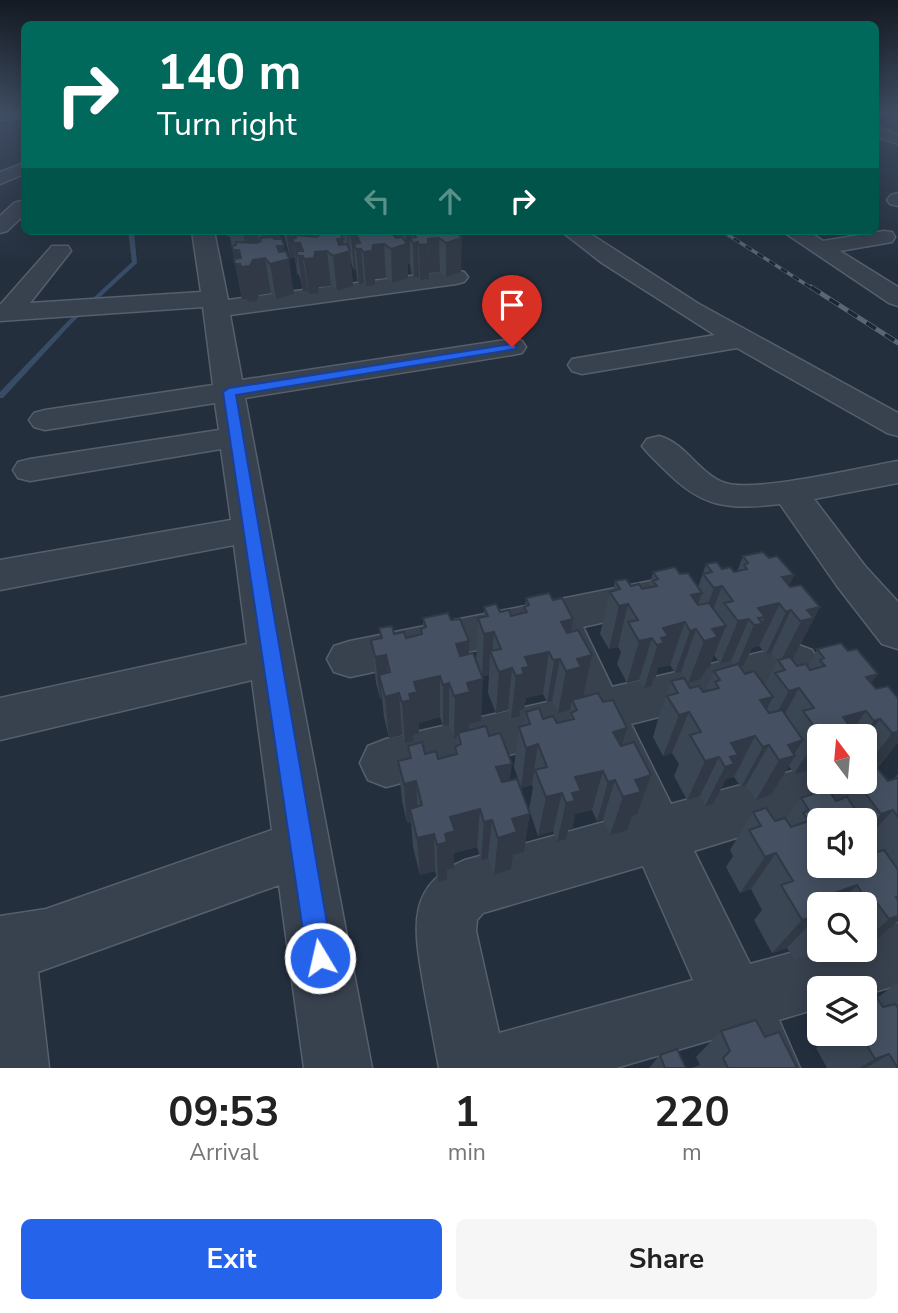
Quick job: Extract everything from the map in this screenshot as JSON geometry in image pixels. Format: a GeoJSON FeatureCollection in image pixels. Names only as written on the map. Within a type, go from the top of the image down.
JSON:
{"type":"FeatureCollection","features":[{"type":"Feature","properties":{"kind":"street"},"geometry":{"type":"LineString","coordinates":[[0,179],[21,169]]}},
{"type":"Feature","properties":{"kind":"street"},"geometry":{"type":"LineString","coordinates":[[578,235],[635,274],[743,339],[898,426]]}},
{"type":"Feature","properties":{"kind":"street"},"geometry":{"type":"LineString","coordinates":[[799,235],[898,298]]}},
{"type":"Feature","properties":{"kind":"street"},"geometry":{"type":"LineString","coordinates":[[820,248],[848,235]]}},
{"type":"Feature","properties":{"kind":"street"},"geometry":{"type":"LineString","coordinates":[[4,313],[60,251]]}},
{"type":"Feature","properties":{"kind":"street"},"geometry":{"type":"LineString","coordinates":[[4,313],[99,308],[216,266],[456,278]]}},
{"type":"Feature","properties":{"kind":"street"},"geometry":{"type":"LineString","coordinates":[[216,266],[229,392],[338,1068]]}},
{"type":"Feature","properties":{"kind":"street"},"geometry":{"type":"LineString","coordinates":[[582,365],[743,339]]}},
{"type":"Feature","properties":{"kind":"street"},"geometry":{"type":"LineString","coordinates":[[45,420],[512,347]]}},
{"type":"Feature","properties":{"kind":"street"},"geometry":{"type":"LineString","coordinates":[[30,470],[237,437]]}},
{"type":"Feature","properties":{"kind":"street"},"geometry":{"type":"LineString","coordinates":[[659,446],[710,489],[720,494],[789,491],[898,472]]}},
{"type":"Feature","properties":{"kind":"street"},"geometry":{"type":"LineString","coordinates":[[789,491],[851,576],[898,632]]}},
{"type":"Feature","properties":{"kind":"street"},"geometry":{"type":"LineString","coordinates":[[0,575],[252,529]]}},
{"type":"Feature","properties":{"kind":"street"},"geometry":{"type":"LineString","coordinates":[[350,659],[699,586]]}},
{"type":"Feature","properties":{"kind":"street"},"geometry":{"type":"LineString","coordinates":[[556,618],[766,1068]]}},
{"type":"Feature","properties":{"kind":"street"},"geometry":{"type":"LineString","coordinates":[[0,719],[272,657]]}},
{"type":"Feature","properties":{"kind":"street"},"geometry":{"type":"LineString","coordinates":[[386,764],[796,663]]}},
{"type":"Feature","properties":{"kind":"street"},"geometry":{"type":"LineString","coordinates":[[473,1068],[445,931],[449,907],[465,889],[807,792]]}},
{"type":"Feature","properties":{"kind":"street"},"geometry":{"type":"LineString","coordinates":[[15,1068],[2,947],[46,940],[302,848]]}},
{"type":"Feature","properties":{"kind":"street"},"geometry":{"type":"LineString","coordinates":[[499,1068],[898,954]]}},
{"type":"Feature","properties":{"kind":"building"},"geometry":{"type":"Polygon","coordinates":[[[295,235],[341,235],[343,239],[337,239],[339,245],[347,244],[350,251],[333,256],[327,251],[315,252],[314,258],[304,259],[303,256],[298,256],[296,251],[303,251],[300,243],[294,243],[292,239],[296,238],[295,235]]]}},
{"type":"Feature","properties":{"kind":"building"},"geometry":{"type":"Polygon","coordinates":[[[394,235],[396,238],[402,237],[407,244],[391,249],[384,244],[373,245],[372,251],[363,252],[356,249],[354,244],[360,243],[357,236],[351,236],[394,235]]]}},
{"type":"Feature","properties":{"kind":"building"},"geometry":{"type":"Polygon","coordinates":[[[414,235],[459,235],[462,238],[446,243],[439,238],[428,239],[428,244],[419,245],[418,242],[413,243],[410,238],[416,237],[414,235]]]}},
{"type":"Feature","properties":{"kind":"building"},"geometry":{"type":"Polygon","coordinates":[[[260,238],[282,239],[284,246],[277,246],[279,252],[286,251],[289,259],[270,264],[265,258],[253,260],[250,266],[241,267],[240,264],[235,264],[234,259],[241,258],[239,250],[233,250],[232,246],[236,245],[236,242],[257,243],[261,241],[260,238]]]}},
{"type":"Feature","properties":{"kind":"building"},"geometry":{"type":"Polygon","coordinates":[[[763,552],[769,558],[777,556],[794,575],[782,577],[790,587],[801,585],[820,607],[807,610],[814,618],[800,621],[791,610],[786,612],[779,603],[758,608],[765,617],[758,618],[763,624],[754,625],[749,619],[738,621],[724,603],[733,601],[722,586],[714,588],[703,574],[712,572],[706,564],[717,562],[722,569],[730,567],[734,572],[747,569],[744,565],[748,563],[743,556],[763,552]]]}},
{"type":"Feature","properties":{"kind":"building"},"geometry":{"type":"Polygon","coordinates":[[[675,567],[680,574],[688,573],[702,593],[691,595],[698,605],[709,603],[726,626],[712,629],[718,637],[704,641],[696,629],[690,631],[685,622],[663,628],[668,636],[661,638],[664,643],[657,645],[652,638],[639,641],[628,622],[638,620],[628,604],[619,606],[610,592],[620,589],[615,581],[626,579],[631,586],[639,584],[642,589],[657,586],[653,581],[658,579],[653,572],[675,567]]]}},
{"type":"Feature","properties":{"kind":"building"},"geometry":{"type":"Polygon","coordinates":[[[549,593],[553,600],[562,598],[573,619],[561,622],[567,633],[578,630],[592,655],[577,659],[581,667],[566,671],[560,659],[553,660],[549,652],[525,657],[529,667],[522,668],[524,674],[516,676],[512,668],[499,672],[490,651],[501,649],[494,632],[484,634],[478,618],[488,616],[484,607],[496,604],[500,612],[509,610],[511,616],[527,612],[524,607],[529,605],[526,598],[549,593]]]}},
{"type":"Feature","properties":{"kind":"building"},"geometry":{"type":"Polygon","coordinates":[[[448,613],[451,620],[460,619],[469,641],[456,644],[460,656],[473,653],[483,679],[467,683],[470,692],[454,696],[449,683],[443,685],[440,676],[414,682],[417,692],[409,694],[411,700],[402,702],[399,693],[385,697],[379,675],[390,672],[386,655],[375,657],[371,640],[382,638],[379,628],[392,626],[394,634],[404,632],[406,638],[422,634],[421,629],[426,627],[423,618],[448,613]]]}},
{"type":"Feature","properties":{"kind":"building"},"geometry":{"type":"Polygon","coordinates":[[[841,643],[848,651],[857,649],[878,674],[866,677],[876,689],[888,686],[898,698],[898,732],[892,733],[880,719],[874,721],[866,711],[843,717],[848,724],[813,724],[803,711],[814,708],[799,688],[789,691],[775,673],[785,670],[778,660],[790,657],[797,666],[806,664],[810,670],[825,666],[820,660],[824,658],[817,649],[841,643]]]}},
{"type":"Feature","properties":{"kind":"building"},"geometry":{"type":"Polygon","coordinates":[[[738,664],[745,674],[754,671],[773,697],[760,700],[769,713],[782,710],[803,740],[788,745],[795,756],[779,760],[769,745],[763,747],[755,736],[731,743],[738,755],[730,757],[734,764],[725,767],[719,757],[705,761],[690,735],[701,732],[689,712],[679,715],[667,696],[678,693],[671,681],[684,678],[690,688],[699,686],[703,692],[719,688],[715,682],[720,680],[714,671],[738,664]]]}},
{"type":"Feature","properties":{"kind":"building"},"geometry":{"type":"Polygon","coordinates":[[[598,693],[603,702],[613,700],[627,728],[613,732],[621,746],[634,742],[651,775],[635,780],[641,792],[623,797],[615,780],[608,782],[603,771],[575,777],[581,791],[572,793],[575,801],[566,803],[562,793],[546,797],[535,770],[547,767],[538,744],[526,748],[519,727],[530,724],[526,712],[539,708],[543,719],[553,716],[557,723],[574,719],[571,713],[577,710],[572,700],[598,693]]]}},
{"type":"Feature","properties":{"kind":"building"},"geometry":{"type":"Polygon","coordinates":[[[486,726],[489,736],[500,733],[512,764],[496,767],[502,782],[517,779],[530,814],[512,819],[517,832],[498,838],[492,820],[484,822],[480,809],[450,817],[455,831],[445,834],[447,842],[437,845],[434,834],[417,838],[410,809],[422,805],[416,781],[404,784],[398,761],[411,758],[408,746],[422,742],[425,754],[436,751],[438,759],[457,754],[455,747],[461,744],[458,733],[486,726]]]}},
{"type":"Feature","properties":{"kind":"building"},"geometry":{"type":"Polygon","coordinates":[[[877,769],[888,781],[898,779],[898,817],[893,810],[881,814],[866,794],[877,794],[877,769]]]}},
{"type":"Feature","properties":{"kind":"building"},"geometry":{"type":"Polygon","coordinates":[[[813,794],[831,794],[836,801],[847,797],[854,808],[808,808],[801,798],[813,794]]]}},
{"type":"Feature","properties":{"kind":"building"},"geometry":{"type":"Polygon","coordinates":[[[766,808],[775,821],[785,818],[791,827],[807,822],[807,878],[877,878],[877,852],[884,850],[898,870],[898,916],[889,919],[877,903],[877,892],[861,892],[857,885],[837,892],[807,892],[807,918],[802,920],[781,885],[793,881],[776,853],[765,857],[749,830],[761,826],[753,812],[766,808]]]}},
{"type":"Feature","properties":{"kind":"building"},"geometry":{"type":"Polygon","coordinates":[[[877,998],[883,1007],[895,1004],[898,1008],[898,1068],[889,1054],[875,1059],[867,1046],[877,1046],[877,998]]]}},
{"type":"Feature","properties":{"kind":"building"},"geometry":{"type":"Polygon","coordinates":[[[756,1020],[765,1037],[779,1032],[797,1068],[728,1068],[723,1058],[730,1051],[721,1031],[756,1020]]]}},
{"type":"Feature","properties":{"kind":"building"},"geometry":{"type":"Polygon","coordinates":[[[677,1049],[686,1068],[665,1068],[660,1055],[677,1049]]]}},
{"type":"Feature","properties":{"kind":"waterway"},"geometry":{"type":"LineString","coordinates":[[0,396],[70,322],[135,262],[132,235]]}},
{"type":"Feature","properties":{"kind":"railway"},"geometry":{"type":"LineString","coordinates":[[728,235],[813,289]]}},
{"type":"Feature","properties":{"kind":"railway"},"geometry":{"type":"LineString","coordinates":[[811,287],[898,343]]}},
{"type":"Feature","properties":{"kind":"route"},"geometry":{"type":"LineString","coordinates":[[320,958],[229,392],[512,347]]}}]}
